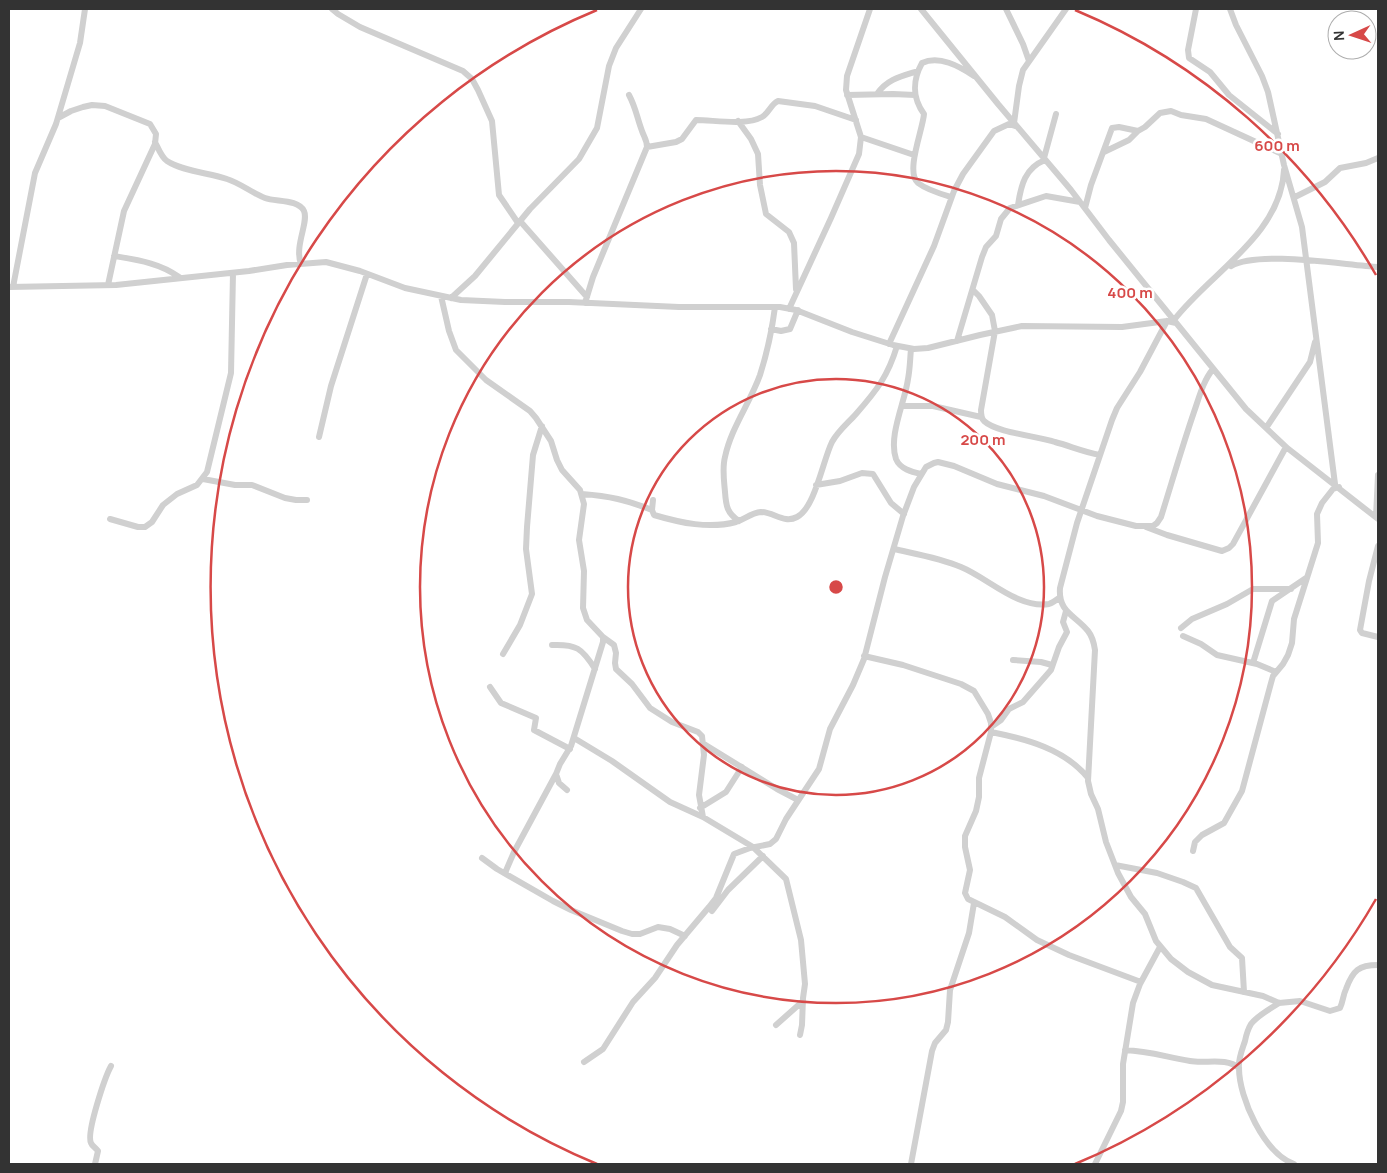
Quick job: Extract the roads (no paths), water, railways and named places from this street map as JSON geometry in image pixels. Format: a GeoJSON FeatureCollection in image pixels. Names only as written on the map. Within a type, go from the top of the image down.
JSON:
{"type":"FeatureCollection","features":[{"type":"Feature","properties":{"kind":"street"},"geometry":{"type":"LineString","coordinates":[[85,9],[80,43],[58,118],[36,173],[11,287],[108,285],[326,262],[344,266],[405,288],[451,298],[505,302],[586,300],[678,307],[788,308],[798,310],[852,332],[889,344],[911,348],[928,348],[1022,326],[1122,327],[1172,322]]}},
{"type":"Feature","properties":{"kind":"street"},"geometry":{"type":"LineString","coordinates":[[332,9],[360,27],[463,71],[472,79],[492,122],[499,195],[519,222],[586,300]]}},
{"type":"Feature","properties":{"kind":"street"},"geometry":{"type":"LineString","coordinates":[[451,298],[475,276],[519,222],[579,159],[597,128],[609,66],[616,48],[641,9]]}},
{"type":"Feature","properties":{"kind":"street"},"geometry":{"type":"LineString","coordinates":[[788,308],[859,154],[861,137],[847,95],[847,76],[870,9]]}},
{"type":"Feature","properties":{"kind":"street"},"geometry":{"type":"LineString","coordinates":[[921,9],[1085,208],[1172,322],[1246,408],[1286,446],[1377,518]]}},
{"type":"Feature","properties":{"kind":"street"},"geometry":{"type":"LineString","coordinates":[[1006,9],[1029,61]]}},
{"type":"Feature","properties":{"kind":"street"},"geometry":{"type":"LineString","coordinates":[[1015,125],[1020,76],[1066,9]]}},
{"type":"Feature","properties":{"kind":"street"},"geometry":{"type":"LineString","coordinates":[[1196,9],[1188,50],[1190,58],[1210,72],[1229,94],[1278,134]]}},
{"type":"Feature","properties":{"kind":"street"},"geometry":{"type":"LineString","coordinates":[[1230,9],[1268,92],[1284,165],[1302,228],[1337,486]]}},
{"type":"Feature","properties":{"kind":"street"},"geometry":{"type":"LineString","coordinates":[[951,197],[918,183],[914,178],[914,155],[924,114],[916,103],[918,71],[922,63],[928,60],[939,60],[964,69],[977,78]]}},
{"type":"Feature","properties":{"kind":"street"},"geometry":{"type":"LineString","coordinates":[[877,94],[888,81],[918,71]]}},
{"type":"Feature","properties":{"kind":"street"},"geometry":{"type":"LineString","coordinates":[[586,300],[593,277],[647,147],[637,109],[629,95]]}},
{"type":"Feature","properties":{"kind":"street"},"geometry":{"type":"LineString","coordinates":[[847,95],[916,96]]}},
{"type":"Feature","properties":{"kind":"street"},"geometry":{"type":"LineString","coordinates":[[647,147],[682,140],[696,120],[738,121],[758,118],[765,115],[773,103],[778,101],[815,106],[856,120]]}},
{"type":"Feature","properties":{"kind":"street"},"geometry":{"type":"LineString","coordinates":[[58,118],[70,111],[83,107],[92,105],[105,106],[150,124],[156,134],[155,142],[131,200],[124,211],[108,285]]}},
{"type":"Feature","properties":{"kind":"street"},"geometry":{"type":"LineString","coordinates":[[1104,152],[1129,140],[1160,113],[1171,111],[1181,115],[1206,119],[1282,154]]}},
{"type":"Feature","properties":{"kind":"street"},"geometry":{"type":"LineString","coordinates":[[1018,205],[1020,187],[1025,176],[1036,164],[1044,159],[1056,114]]}},
{"type":"Feature","properties":{"kind":"street"},"geometry":{"type":"LineString","coordinates":[[738,121],[751,139],[758,154],[760,185],[766,214],[789,232],[794,243],[796,290]]}},
{"type":"Feature","properties":{"kind":"street"},"geometry":{"type":"LineString","coordinates":[[889,344],[934,246],[951,197],[963,174],[994,131],[1010,124],[1015,125]]}},
{"type":"Feature","properties":{"kind":"street"},"geometry":{"type":"LineString","coordinates":[[1085,208],[1091,185],[1112,128],[1119,127],[1138,131]]}},
{"type":"Feature","properties":{"kind":"street"},"geometry":{"type":"LineString","coordinates":[[861,137],[914,155]]}},
{"type":"Feature","properties":{"kind":"street"},"geometry":{"type":"LineString","coordinates":[[155,142],[166,161],[187,169],[228,179],[266,198],[289,202],[304,211],[305,218],[298,251],[301,264]]}},
{"type":"Feature","properties":{"kind":"street"},"geometry":{"type":"LineString","coordinates":[[1294,197],[1325,182],[1340,168],[1378,158]]}},
{"type":"Feature","properties":{"kind":"street"},"geometry":{"type":"LineString","coordinates":[[1284,165],[1282,192],[1273,211],[1251,241],[1226,268],[1185,306],[1172,322],[1117,408],[1081,510],[1059,598],[1066,611],[1088,632],[1095,650],[1088,778],[1091,794],[1098,808],[1106,842],[1115,865],[1132,897],[1144,914],[1160,947],[1171,959],[1188,972],[1212,985],[1263,996],[1279,1003],[1300,1001],[1330,1011],[1336,1010],[1342,1005],[1345,989],[1352,976],[1360,967],[1364,965],[1378,965]]}},
{"type":"Feature","properties":{"kind":"street"},"geometry":{"type":"LineString","coordinates":[[957,341],[982,257],[986,247],[996,236],[1001,219],[1010,208],[1046,196],[1080,202]]}},
{"type":"Feature","properties":{"kind":"street"},"geometry":{"type":"LineString","coordinates":[[114,256],[157,265],[168,269],[179,277]]}},
{"type":"Feature","properties":{"kind":"street"},"geometry":{"type":"LineString","coordinates":[[1226,268],[1244,261],[1276,259],[1378,267]]}},
{"type":"Feature","properties":{"kind":"street"},"geometry":{"type":"LineString","coordinates":[[110,519],[138,527],[145,527],[152,522],[163,505],[177,494],[197,485],[207,472],[231,373],[233,273]]}},
{"type":"Feature","properties":{"kind":"street"},"geometry":{"type":"LineString","coordinates":[[319,437],[331,386],[367,274]]}},
{"type":"Feature","properties":{"kind":"street"},"geometry":{"type":"LineString","coordinates":[[972,290],[979,296],[992,315],[995,331],[981,417]]}},
{"type":"Feature","properties":{"kind":"street"},"geometry":{"type":"LineString","coordinates":[[441,296],[449,331],[456,350],[486,380],[530,411],[551,441],[560,465],[580,490],[584,504],[579,540],[584,571],[583,608],[587,620],[603,637],[614,645],[616,670],[632,684],[650,708],[672,722],[698,732],[702,736],[704,744],[703,769],[699,794],[703,817]]}},
{"type":"Feature","properties":{"kind":"street"},"geometry":{"type":"LineString","coordinates":[[739,521],[731,516],[727,509],[725,456],[736,425],[760,376],[775,307]]}},
{"type":"Feature","properties":{"kind":"street"},"geometry":{"type":"LineString","coordinates":[[771,329],[781,331],[790,329],[798,310]]}},
{"type":"Feature","properties":{"kind":"street"},"geometry":{"type":"LineString","coordinates":[[1266,428],[1310,362],[1316,336]]}},
{"type":"Feature","properties":{"kind":"street"},"geometry":{"type":"LineString","coordinates":[[653,500],[652,510],[654,515],[708,526],[739,521],[754,513],[764,512],[782,519],[795,519],[800,516],[809,505],[833,441],[842,428],[878,389],[891,366],[897,346]]}},
{"type":"Feature","properties":{"kind":"street"},"geometry":{"type":"LineString","coordinates":[[911,348],[908,380],[894,444],[896,460],[901,466],[909,471],[921,474]]}},
{"type":"Feature","properties":{"kind":"street"},"geometry":{"type":"LineString","coordinates":[[1146,527],[1153,526],[1161,516],[1194,412],[1209,374],[1213,369]]}},
{"type":"Feature","properties":{"kind":"street"},"geometry":{"type":"LineString","coordinates":[[902,406],[933,406],[981,417],[984,421],[997,428],[1054,441],[1084,452],[1100,455]]}},
{"type":"Feature","properties":{"kind":"street"},"geometry":{"type":"LineString","coordinates":[[503,654],[520,626],[532,594],[526,549],[527,527],[533,455],[542,426]]}},
{"type":"Feature","properties":{"kind":"street"},"geometry":{"type":"LineString","coordinates":[[584,1062],[602,1049],[633,1002],[655,978],[677,945],[716,898],[734,854],[753,847],[770,844],[776,838],[819,769],[830,729],[853,686],[864,656],[904,514],[921,474],[931,464],[944,463],[996,484],[1044,496],[1110,520],[1146,527],[1222,551],[1233,544],[1286,446]]}},
{"type":"Feature","properties":{"kind":"street"},"geometry":{"type":"LineString","coordinates":[[816,485],[840,481],[862,473],[873,474],[891,503],[904,514]]}},
{"type":"Feature","properties":{"kind":"street"},"geometry":{"type":"LineString","coordinates":[[1377,518],[1378,475]]}},
{"type":"Feature","properties":{"kind":"street"},"geometry":{"type":"LineString","coordinates":[[203,479],[252,485],[285,498],[308,500]]}},
{"type":"Feature","properties":{"kind":"street"},"geometry":{"type":"LineString","coordinates":[[1193,851],[1195,842],[1224,823],[1242,790],[1271,683],[1288,655],[1292,643],[1294,619],[1318,544],[1317,514],[1322,503],[1337,486]]}},
{"type":"Feature","properties":{"kind":"street"},"geometry":{"type":"LineString","coordinates":[[582,494],[614,497],[652,510]]}},
{"type":"Feature","properties":{"kind":"street"},"geometry":{"type":"LineString","coordinates":[[1378,546],[1360,630],[1362,633],[1378,637]]}},
{"type":"Feature","properties":{"kind":"street"},"geometry":{"type":"LineString","coordinates":[[894,549],[960,566],[977,574],[1015,598],[1050,604],[1059,598]]}},
{"type":"Feature","properties":{"kind":"street"},"geometry":{"type":"LineString","coordinates":[[1253,663],[1272,601],[1307,577]]}},
{"type":"Feature","properties":{"kind":"street"},"geometry":{"type":"LineString","coordinates":[[1181,628],[1192,619],[1227,604],[1253,589],[1291,589]]}},
{"type":"Feature","properties":{"kind":"street"},"geometry":{"type":"LineString","coordinates":[[991,729],[1009,709],[1023,702],[1051,670],[1059,647],[1068,632],[1063,622],[1066,611]]}},
{"type":"Feature","properties":{"kind":"street"},"geometry":{"type":"LineString","coordinates":[[1183,636],[1201,644],[1217,655],[1253,663],[1276,672]]}},
{"type":"Feature","properties":{"kind":"street"},"geometry":{"type":"LineString","coordinates":[[505,872],[560,764],[570,749],[602,647],[603,637]]}},
{"type":"Feature","properties":{"kind":"street"},"geometry":{"type":"LineString","coordinates":[[552,645],[567,645],[580,649],[595,669]]}},
{"type":"Feature","properties":{"kind":"street"},"geometry":{"type":"LineString","coordinates":[[864,656],[903,665],[961,684],[974,691],[988,714],[991,729],[979,778],[979,797],[976,811],[965,836],[965,847],[970,870],[965,893],[968,899],[1006,917],[1044,943],[1069,955],[1141,982]]}},
{"type":"Feature","properties":{"kind":"street"},"geometry":{"type":"LineString","coordinates":[[1013,660],[1041,662],[1052,665]]}},
{"type":"Feature","properties":{"kind":"street"},"geometry":{"type":"LineString","coordinates":[[490,686],[501,704],[536,718],[534,730],[570,749]]}},
{"type":"Feature","properties":{"kind":"street"},"geometry":{"type":"LineString","coordinates":[[991,729],[1051,749],[1076,766],[1088,778]]}},
{"type":"Feature","properties":{"kind":"street"},"geometry":{"type":"LineString","coordinates":[[574,738],[612,761],[670,802],[703,817],[753,847],[786,879],[801,940],[806,984],[802,1002],[800,1035]]}},
{"type":"Feature","properties":{"kind":"street"},"geometry":{"type":"LineString","coordinates":[[704,744],[798,800]]}},
{"type":"Feature","properties":{"kind":"street"},"geometry":{"type":"LineString","coordinates":[[700,808],[726,792],[742,767]]}},
{"type":"Feature","properties":{"kind":"street"},"geometry":{"type":"LineString","coordinates":[[556,774],[559,783],[567,790]]}},
{"type":"Feature","properties":{"kind":"street"},"geometry":{"type":"LineString","coordinates":[[696,924],[707,916],[728,890],[763,856]]}},
{"type":"Feature","properties":{"kind":"street"},"geometry":{"type":"LineString","coordinates":[[482,858],[571,910],[632,934],[640,934],[658,927],[670,929],[685,936]]}},
{"type":"Feature","properties":{"kind":"street"},"geometry":{"type":"LineString","coordinates":[[1115,865],[1157,874],[1196,888],[1230,947],[1242,958],[1244,992]]}},
{"type":"Feature","properties":{"kind":"street"},"geometry":{"type":"LineString","coordinates":[[911,1164],[932,1051],[934,1043],[946,1030],[950,990],[969,933],[974,902]]}},
{"type":"Feature","properties":{"kind":"street"},"geometry":{"type":"LineString","coordinates":[[1095,1164],[1121,1111],[1125,1050],[1133,1003],[1141,982],[1160,947]]}},
{"type":"Feature","properties":{"kind":"street"},"geometry":{"type":"LineString","coordinates":[[776,1025],[802,1002]]}},
{"type":"Feature","properties":{"kind":"street"},"geometry":{"type":"LineString","coordinates":[[1279,1003],[1252,1022],[1239,1058],[1238,1068],[1247,1103],[1263,1138],[1269,1146],[1294,1164]]}},
{"type":"Feature","properties":{"kind":"street"},"geometry":{"type":"LineString","coordinates":[[1125,1050],[1146,1051],[1190,1062],[1226,1063],[1238,1068]]}},
{"type":"Feature","properties":{"kind":"street"},"geometry":{"type":"LineString","coordinates":[[95,1164],[98,1151],[91,1143],[90,1137],[94,1111],[105,1077],[111,1066]]}}]}
